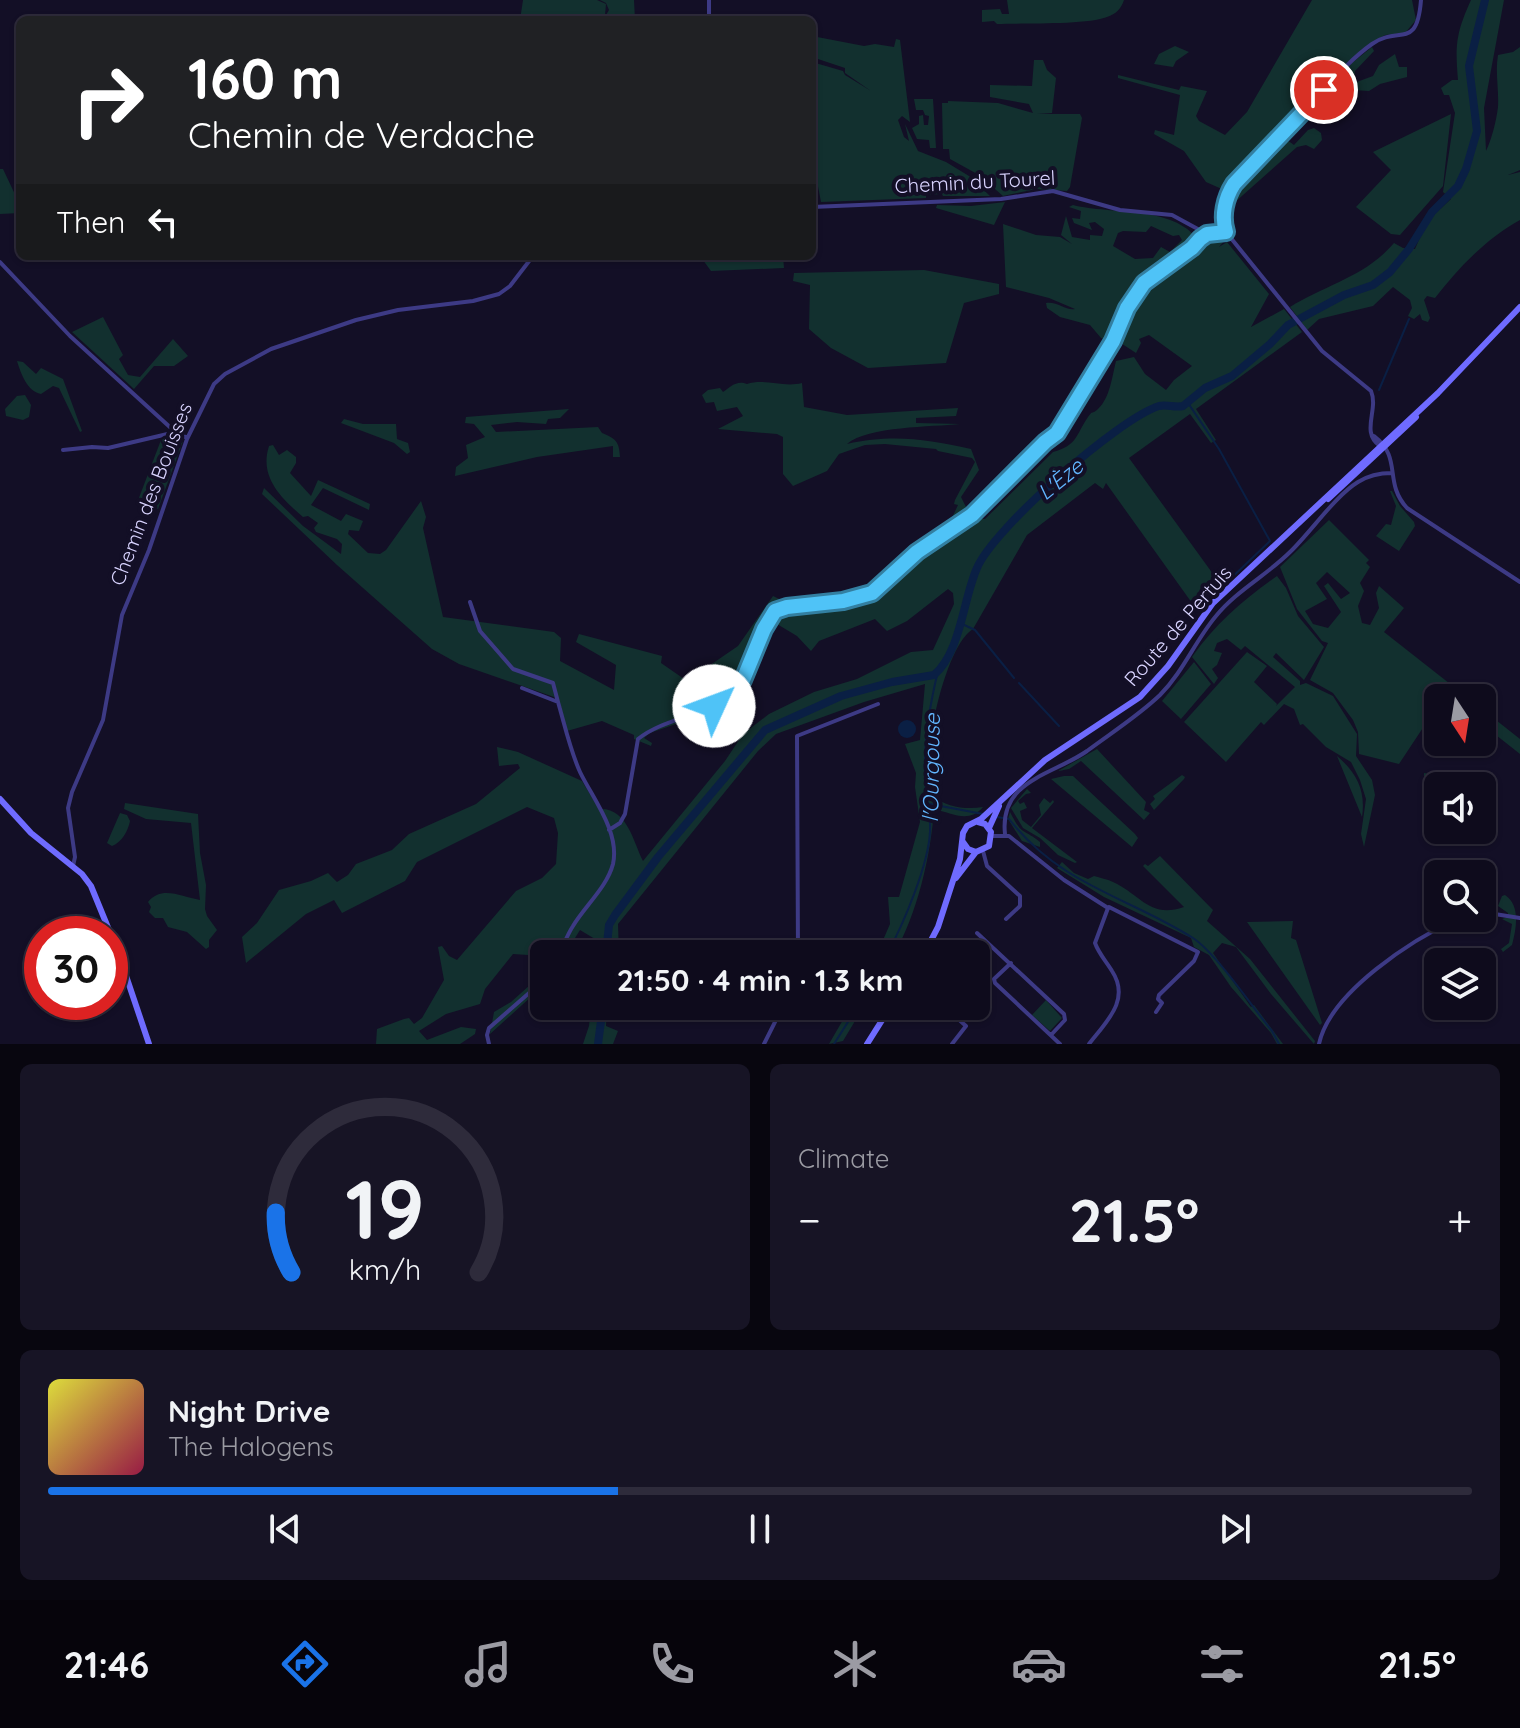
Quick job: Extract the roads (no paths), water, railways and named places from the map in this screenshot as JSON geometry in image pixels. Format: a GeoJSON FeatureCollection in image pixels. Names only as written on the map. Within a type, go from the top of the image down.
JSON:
{"type":"FeatureCollection","features":[{"type":"Feature","properties":{"kind":"main road","name":"Route de Pertuis"},"geometry":{"type":"LineString","coordinates":[[976,822],[1045,760],[1140,697],[1168,666],[1213,603],[1438,393],[1520,307]]}},
{"type":"Feature","properties":{"kind":"main road","name":"Route de Pertuis"},"geometry":{"type":"LineString","coordinates":[[989,828],[993,814],[1005,797]]}},
{"type":"Feature","properties":{"kind":"main road"},"geometry":{"type":"LineString","coordinates":[[0,799],[31,833],[82,874],[94,894],[130,984],[149,1044]]}},
{"type":"Feature","properties":{"kind":"main road"},"geometry":{"type":"LineString","coordinates":[[931,940],[950,888],[964,829],[976,822],[989,828],[991,843],[980,851],[950,888]]}},
{"type":"Feature","properties":{"kind":"main road"},"geometry":{"type":"LineString","coordinates":[[963,842],[968,849],[980,851]]}},
{"type":"Feature","properties":{"kind":"main road"},"geometry":{"type":"LineString","coordinates":[[867,1044],[882,1020]]}},
{"type":"Feature","properties":{"kind":"street"},"geometry":{"type":"LineString","coordinates":[[1421,0],[1418,20],[1412,30],[1403,36],[1376,41],[1351,62],[1234,184],[1226,203],[1224,222],[1226,232],[1328,357],[1371,391],[1374,399],[1369,423],[1372,434],[1383,445],[1400,499],[1413,513],[1520,582]]}},
{"type":"Feature","properties":{"kind":"street","name":"Chemin du Tourel"},"geometry":{"type":"LineString","coordinates":[[816,207],[1001,199],[1053,191],[1120,210],[1172,215],[1207,234]]}},
{"type":"Feature","properties":{"kind":"street"},"geometry":{"type":"LineString","coordinates":[[609,830],[620,823],[625,814],[638,739],[655,728],[714,706],[737,689],[775,611],[843,601],[872,593],[917,552],[972,515],[1057,433],[1144,283],[1207,234],[1226,232]]}},
{"type":"Feature","properties":{"kind":"street","name":"Chemin des Bouisses"},"geometry":{"type":"LineString","coordinates":[[73,866],[75,857],[68,808],[103,720],[122,615],[149,550],[187,439],[214,384],[253,358],[297,338],[380,313],[489,298],[510,286],[530,260]]}},
{"type":"Feature","properties":{"kind":"street"},"geometry":{"type":"LineString","coordinates":[[0,262],[70,336],[187,439]]}},
{"type":"Feature","properties":{"kind":"street"},"geometry":{"type":"LineString","coordinates":[[63,450],[108,448],[176,432]]}},
{"type":"Feature","properties":{"kind":"street"},"geometry":{"type":"LineString","coordinates":[[1005,834],[1006,808],[1028,783],[1040,774],[1071,761],[1156,699],[1223,608],[1288,554],[1354,485],[1377,473],[1392,473]]}},
{"type":"Feature","properties":{"kind":"street"},"geometry":{"type":"LineString","coordinates":[[470,602],[480,631],[513,669],[553,683],[576,761],[599,803],[609,830],[613,863],[566,940]]}},
{"type":"Feature","properties":{"kind":"street"},"geometry":{"type":"LineString","coordinates":[[522,688],[558,702]]}},
{"type":"Feature","properties":{"kind":"street"},"geometry":{"type":"LineString","coordinates":[[798,940],[797,736],[878,704]]}},
{"type":"Feature","properties":{"kind":"street"},"geometry":{"type":"LineString","coordinates":[[992,836],[1005,834],[1064,880],[1106,905],[1196,950],[1197,957],[1159,995],[1162,1003],[1156,1012]]}},
{"type":"Feature","properties":{"kind":"street"},"geometry":{"type":"LineString","coordinates":[[980,851],[987,866],[1020,895],[1020,906],[1006,919]]}},
{"type":"Feature","properties":{"kind":"street"},"geometry":{"type":"LineString","coordinates":[[1089,1044],[1119,1001],[1115,976],[1096,945],[1096,938],[1109,913],[1106,905]]}},
{"type":"Feature","properties":{"kind":"street"},"geometry":{"type":"LineString","coordinates":[[1496,914],[1520,918]]}},
{"type":"Feature","properties":{"kind":"street"},"geometry":{"type":"LineString","coordinates":[[1319,1044],[1325,1023],[1348,994],[1392,955],[1434,932]]}},
{"type":"Feature","properties":{"kind":"street"},"geometry":{"type":"LineString","coordinates":[[977,933],[1066,1016],[1051,1035]]}},
{"type":"Feature","properties":{"kind":"street"},"geometry":{"type":"LineString","coordinates":[[1012,963],[994,979],[995,983],[1060,1044]]}},
{"type":"Feature","properties":{"kind":"street"},"geometry":{"type":"LineString","coordinates":[[489,1044],[489,1028],[530,992]]}},
{"type":"Feature","properties":{"kind":"street"},"geometry":{"type":"LineString","coordinates":[[764,1044],[776,1020]]}},
{"type":"Feature","properties":{"kind":"street"},"geometry":{"type":"LineString","coordinates":[[952,1044],[966,1026],[959,1020]]}},
{"type":"Feature","properties":{"kind":"water"},"geometry":{"type":"Polygon","coordinates":[[[903,720],[911,720],[916,729],[914,736],[903,738],[898,733],[898,725],[903,720]]]}},
{"type":"Feature","properties":{"kind":"waterway","name":"L'Èze"},"geometry":{"type":"LineString","coordinates":[[607,940],[609,925],[615,915],[658,857],[765,730],[841,696],[892,682],[934,675],[950,653],[972,581],[988,550],[1031,503],[1088,452],[1140,415],[1159,406],[1183,406],[1205,388],[1232,376],[1288,325],[1344,295],[1373,285],[1390,272],[1432,212],[1458,186],[1466,169],[1477,131],[1469,66],[1485,0]]}},
{"type":"Feature","properties":{"kind":"waterway"},"geometry":{"type":"LineString","coordinates":[[1379,390],[1409,319]]}},
{"type":"Feature","properties":{"kind":"waterway"},"geometry":{"type":"LineString","coordinates":[[1188,403],[1219,449],[1270,541],[1226,583]]}},
{"type":"Feature","properties":{"kind":"waterway"},"geometry":{"type":"LineString","coordinates":[[960,623],[975,630],[1014,678]]}},
{"type":"Feature","properties":{"kind":"waterway","name":"l'Ourgouse"},"geometry":{"type":"LineString","coordinates":[[894,940],[914,894],[929,845],[926,745],[938,671]]}},
{"type":"Feature","properties":{"kind":"waterway"},"geometry":{"type":"LineString","coordinates":[[1019,683],[1059,726]]}},
{"type":"Feature","properties":{"kind":"waterway"},"geometry":{"type":"LineString","coordinates":[[930,804],[983,814]]}},
{"type":"Feature","properties":{"kind":"waterway"},"geometry":{"type":"LineString","coordinates":[[997,817],[1009,819],[1029,842],[1073,875],[1202,945],[1234,982],[1279,1044]]}},
{"type":"Feature","properties":{"kind":"waterway","name":"L'Èze"},"geometry":{"type":"LineString","coordinates":[[598,1044],[601,1020]]}},
{"type":"Feature","properties":{"kind":"waterway","name":"l'Ourgouse"},"geometry":{"type":"LineString","coordinates":[[834,1044],[849,1020]]}}]}
